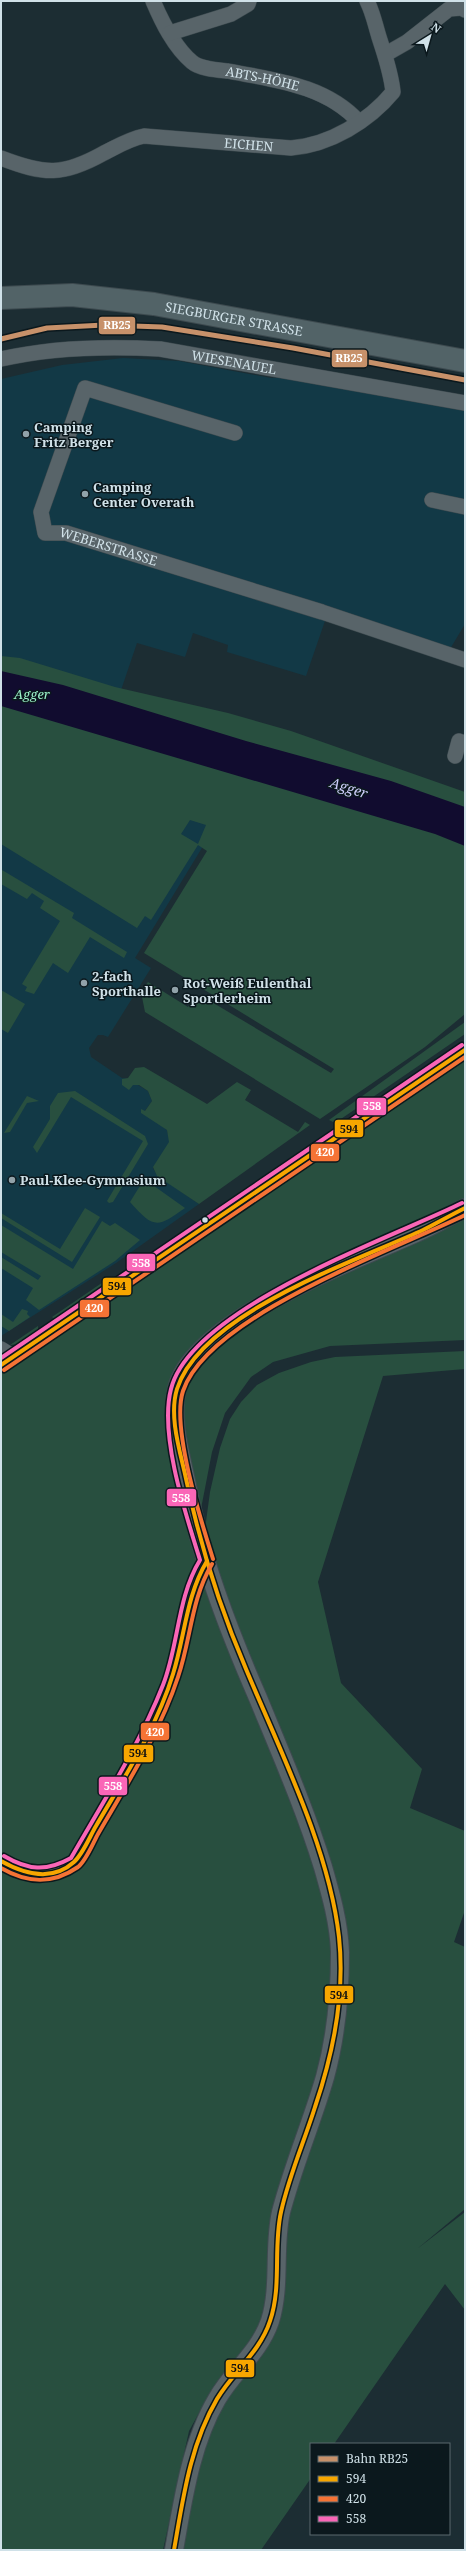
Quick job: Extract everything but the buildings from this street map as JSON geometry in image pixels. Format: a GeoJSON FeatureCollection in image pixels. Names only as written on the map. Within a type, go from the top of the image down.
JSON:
{"type":"FeatureCollection","features":[{"type":"Feature","properties":{"kind":"main road","name":"SIEGBURGER STRASSE"},"geometry":{"type":"LineString","coordinates":[[1,298],[72,296],[154,304],[465,361]]}},
{"type":"Feature","properties":{"kind":"street","name":"ABTS-HÖHE"},"geometry":{"type":"LineString","coordinates":[[153,1],[160,18],[179,48],[194,64],[293,83],[347,109],[359,122]]}},
{"type":"Feature","properties":{"kind":"street"},"geometry":{"type":"LineString","coordinates":[[170,33],[231,14],[248,4],[249,1]]}},
{"type":"Feature","properties":{"kind":"street","name":"EICHEN"},"geometry":{"type":"LineString","coordinates":[[1,158],[32,169],[65,170],[78,167],[132,138],[144,136],[291,148],[308,147],[324,142],[359,122],[381,107],[393,92],[386,54],[379,37],[374,16],[367,1]]}},
{"type":"Feature","properties":{"kind":"street"},"geometry":{"type":"LineString","coordinates":[[386,54],[407,42],[449,9],[462,8],[465,10]]}},
{"type":"Feature","properties":{"kind":"street","name":"WIESENAUEL"},"geometry":{"type":"LineString","coordinates":[[1,359],[36,351],[123,347],[160,349],[465,403]]}},
{"type":"Feature","properties":{"kind":"street","name":"WEBERSTRASSE"},"geometry":{"type":"LineString","coordinates":[[235,433],[85,388],[41,512],[45,533],[66,533],[322,612],[465,660]]}},
{"type":"Feature","properties":{"kind":"street"},"geometry":{"type":"LineString","coordinates":[[432,500],[465,507]]}},
{"type":"Feature","properties":{"kind":"street"},"geometry":{"type":"LineString","coordinates":[[455,756],[459,741],[465,743]]}},
{"type":"Feature","properties":{"kind":"street"},"geometry":{"type":"LineString","coordinates":[[1,1365],[465,1050]]}},
{"type":"Feature","properties":{"kind":"street"},"geometry":{"type":"LineString","coordinates":[[174,2550],[202,2432],[218,2397],[260,2346],[269,2322],[275,2299],[280,2215],[326,2073],[337,2008],[340,1951],[330,1892],[316,1844],[296,1787],[227,1625],[189,1498],[176,1429],[177,1389],[184,1369],[217,1335],[301,1283],[419,1232],[465,1208]]}},
{"type":"Feature","properties":{"kind":"street"},"geometry":{"type":"LineString","coordinates":[[1,1349],[14,1357]]}},
{"type":"Feature","properties":{"kind":"street"},"geometry":{"type":"LineString","coordinates":[[1,1861],[20,1872],[44,1876],[60,1872],[74,1862],[168,1688],[192,1599],[201,1572],[208,1561]]}},
{"type":"Feature","properties":{"kind":"shaded area"},"geometry":{"type":"Polygon","coordinates":[[[123,358],[179,361],[271,378],[291,377],[465,406],[465,624],[447,654],[326,618],[306,676],[227,652],[228,645],[193,633],[185,657],[137,643],[117,702],[1,671],[1,379],[62,365],[123,358]]]}},
{"type":"Feature","properties":{"kind":"shaded area"},"geometry":{"type":"Polygon","coordinates":[[[1,764],[64,765],[225,810],[135,958],[151,968],[108,1037],[98,1035],[89,1048],[91,1057],[122,1078],[128,1079],[148,1091],[152,1101],[144,1112],[167,1130],[170,1142],[153,1168],[157,1175],[199,1204],[116,1263],[1,1336],[1,764]]]}},
{"type":"Feature","properties":{"kind":"green space"},"geometry":{"type":"Polygon","coordinates":[[[1,656],[20,658],[115,687],[228,713],[291,731],[465,792],[465,1014],[425,1047],[320,1119],[145,1012],[141,992],[148,982],[188,1007],[194,998],[205,998],[331,1073],[334,1069],[144,953],[207,851],[198,845],[151,920],[145,916],[137,928],[1,844],[1,656]],[[190,820],[181,834],[198,844],[206,825],[190,820]]]}},
{"type":"Feature","properties":{"kind":"green space"},"geometry":{"type":"Polygon","coordinates":[[[2,870],[74,913],[72,918],[127,952],[124,958],[90,937],[68,973],[53,963],[34,994],[25,991],[27,987],[22,984],[60,921],[40,908],[44,901],[32,893],[27,899],[1,884],[2,870]]]}},
{"type":"Feature","properties":{"kind":"green space"},"geometry":{"type":"Polygon","coordinates":[[[1,990],[25,1004],[8,1033],[1,1029],[1,990]]]}},
{"type":"Feature","properties":{"kind":"green space"},"geometry":{"type":"Polygon","coordinates":[[[465,1022],[465,1034],[335,1123],[329,1120],[465,1022]]]}},
{"type":"Feature","properties":{"kind":"green space"},"geometry":{"type":"Polygon","coordinates":[[[465,1057],[465,1200],[225,1321],[198,1340],[184,1355],[173,1373],[168,1399],[194,1538],[194,1556],[288,1790],[345,1953],[304,1788],[230,1614],[205,1529],[210,1492],[220,1448],[230,1419],[241,1402],[257,1385],[279,1373],[311,1362],[335,1357],[465,1351],[465,1369],[383,1376],[318,1582],[341,1683],[422,1769],[410,1808],[465,1831],[465,1910],[454,1942],[465,1947],[465,2209],[417,2249],[465,2212],[465,2310],[445,2284],[335,2443],[310,2443],[310,2479],[261,2550],[174,2550],[217,2397],[206,2400],[189,2431],[163,2550],[1,2550],[1,1373],[465,1057]]]}},
{"type":"Feature","properties":{"kind":"green space"},"geometry":{"type":"Polygon","coordinates":[[[144,1067],[207,1104],[237,1082],[251,1090],[245,1100],[298,1132],[305,1122],[310,1125],[199,1204],[157,1176],[153,1167],[169,1142],[167,1130],[141,1113],[141,1109],[145,1111],[152,1101],[148,1091],[139,1085],[133,1085],[129,1090],[122,1085],[122,1079],[128,1078],[135,1068],[144,1067]]]}},
{"type":"Feature","properties":{"kind":"green space"},"geometry":{"type":"Polygon","coordinates":[[[75,1091],[145,1136],[148,1144],[113,1202],[109,1203],[107,1201],[143,1141],[71,1097],[37,1153],[33,1147],[50,1119],[50,1106],[58,1093],[75,1091]]]}},
{"type":"Feature","properties":{"kind":"green space"},"geometry":{"type":"Polygon","coordinates":[[[27,1096],[39,1101],[27,1103],[10,1132],[4,1133],[27,1096]]]}},
{"type":"Feature","properties":{"kind":"green space"},"geometry":{"type":"Polygon","coordinates":[[[143,1181],[147,1181],[185,1208],[162,1222],[156,1223],[151,1221],[138,1211],[130,1202],[143,1181]]]}},
{"type":"Feature","properties":{"kind":"green space"},"geometry":{"type":"Polygon","coordinates":[[[85,1208],[100,1217],[72,1262],[1,1218],[1,1213],[60,1249],[85,1208]]]}},
{"type":"Feature","properties":{"kind":"green space"},"geometry":{"type":"Polygon","coordinates":[[[465,1214],[465,1340],[330,1346],[273,1362],[251,1377],[225,1413],[212,1452],[200,1514],[184,1437],[183,1397],[195,1365],[217,1343],[287,1298],[465,1214]]]}},
{"type":"Feature","properties":{"kind":"green space"},"geometry":{"type":"Polygon","coordinates":[[[102,1221],[110,1226],[115,1223],[140,1240],[115,1261],[39,1310],[26,1300],[33,1288],[1,1268],[1,1257],[38,1280],[41,1276],[1,1252],[1,1225],[73,1269],[102,1221]]]}},
{"type":"Feature","properties":{"kind":"green space"},"geometry":{"type":"Polygon","coordinates":[[[112,1276],[102,1289],[56,1320],[52,1317],[112,1276]]]}},
{"type":"Feature","properties":{"kind":"green space"},"geometry":{"type":"Polygon","coordinates":[[[22,1309],[28,1311],[27,1314],[30,1317],[9,1331],[1,1326],[1,1314],[13,1322],[22,1309]]]}},
{"type":"Feature","properties":{"kind":"green space"},"geometry":{"type":"Polygon","coordinates":[[[38,1326],[38,1332],[19,1344],[10,1345],[38,1326]]]}},
{"type":"Feature","properties":{"kind":"water","name":"Agger"},"geometry":{"type":"Polygon","coordinates":[[[1,671],[63,685],[246,741],[391,781],[465,807],[465,846],[435,834],[1,706],[1,671]]]}},
{"type":"Feature","properties":{"kind":"rail line","name":"RB25"},"geometry":{"type":"LineString","coordinates":[[1,339],[47,328],[104,325],[162,327],[293,348],[465,380]]}},
{"type":"Feature","properties":{"kind":"transit line","name":"558"},"geometry":{"type":"LineString","coordinates":[[1,1358],[462,1045]]}},
{"type":"Feature","properties":{"kind":"transit line","name":"594"},"geometry":{"type":"LineString","coordinates":[[1,1365],[465,1050]]}},
{"type":"Feature","properties":{"kind":"transit line","name":"420"},"geometry":{"type":"LineString","coordinates":[[4,1370],[465,1057]]}},
{"type":"Feature","properties":{"kind":"transit line","name":"558"},"geometry":{"type":"LineString","coordinates":[[4,1856],[21,1864],[37,1868],[53,1866],[71,1858],[132,1752],[163,1685],[172,1654],[182,1605],[192,1575],[200,1560],[176,1475],[168,1429],[168,1408],[171,1389],[186,1359],[215,1331],[253,1304],[297,1279],[344,1256],[462,1203]]}},
{"type":"Feature","properties":{"kind":"transit line","name":"594"},"geometry":{"type":"LineString","coordinates":[[174,2550],[189,2473],[200,2435],[223,2389],[253,2352],[266,2332],[274,2308],[281,2212],[288,2185],[315,2107],[327,2066],[336,2023],[340,1980],[339,1937],[334,1903],[325,1869],[302,1800],[236,1645],[203,1549],[174,1420],[177,1389],[192,1362],[216,1336],[248,1313],[322,1274],[423,1230],[465,1208]]}},
{"type":"Feature","properties":{"kind":"transit line","name":"420"},"geometry":{"type":"LineString","coordinates":[[213,1559],[195,1499],[184,1450],[181,1427],[180,1407],[183,1391],[200,1363],[228,1336],[265,1311],[351,1266],[465,1215]]}},
{"type":"Feature","properties":{"kind":"transit line","name":"594"},"geometry":{"type":"LineString","coordinates":[[1,1861],[10,1866],[28,1872],[47,1874],[57,1872],[77,1859],[139,1752],[158,1713],[173,1674],[190,1602],[200,1574],[207,1561]]}},
{"type":"Feature","properties":{"kind":"transit line","name":"420"},"geometry":{"type":"LineString","coordinates":[[1,1868],[20,1877],[40,1880],[59,1877],[78,1867],[84,1861],[162,1718],[178,1677],[195,1605],[205,1577],[212,1564]]}},
{"type":"Feature","properties":{"kind":"place","name":"Camping Fritz Berger"},"geometry":{"type":"Point","coordinates":[26,434]}},
{"type":"Feature","properties":{"kind":"place","name":"Camping Center Overath"},"geometry":{"type":"Point","coordinates":[85,494]}},
{"type":"Feature","properties":{"kind":"place","name":"2-fach Sporthalle"},"geometry":{"type":"Point","coordinates":[84,983]}},
{"type":"Feature","properties":{"kind":"place","name":"Rot-Weiß Eulenthal Sportlerheim"},"geometry":{"type":"Point","coordinates":[175,990]}},
{"type":"Feature","properties":{"kind":"place","name":"Paul-Klee-Gymnasium"},"geometry":{"type":"Point","coordinates":[12,1180]}}]}
